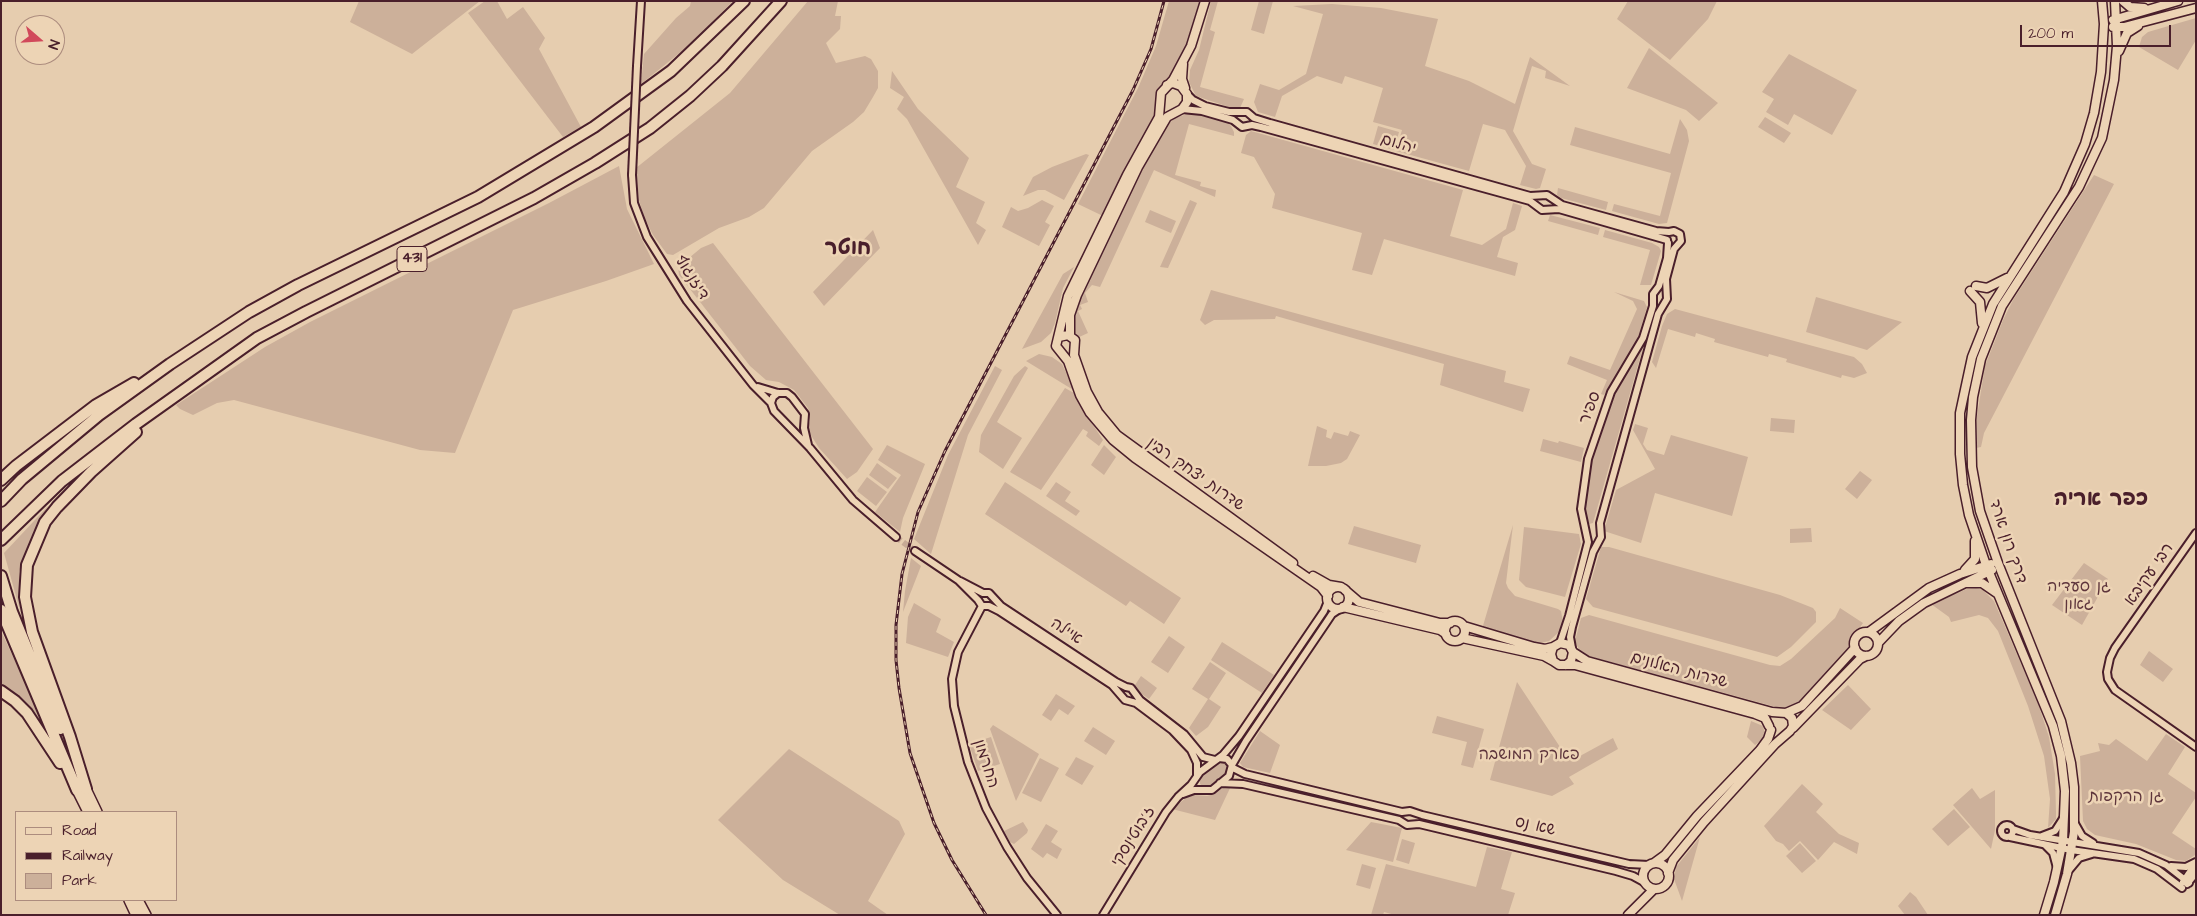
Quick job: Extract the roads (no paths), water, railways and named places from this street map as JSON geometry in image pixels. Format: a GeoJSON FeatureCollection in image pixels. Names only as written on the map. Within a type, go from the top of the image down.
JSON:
{"type":"FeatureCollection","features":[{"type":"Feature","properties":{"kind":"highway","name":"431"},"geometry":{"type":"LineString","coordinates":[[1,501],[22,480],[99,416],[160,371],[266,302],[478,197],[573,141],[633,101],[671,71],[744,1]]}},
{"type":"Feature","properties":{"kind":"highway","name":"431"},"geometry":{"type":"LineString","coordinates":[[1,540],[62,481],[114,440],[187,387],[279,326],[534,198],[631,141],[672,111],[706,82],[781,1]]}},
{"type":"Feature","properties":{"kind":"highway"},"geometry":{"type":"LineString","coordinates":[[1,480],[16,466],[96,405],[118,391],[160,371]]}},
{"type":"Feature","properties":{"kind":"highway"},"geometry":{"type":"LineString","coordinates":[[81,790],[70,737],[32,632],[25,597],[27,565],[45,522],[57,508],[98,466],[187,387]]}},
{"type":"Feature","properties":{"kind":"highway"},"geometry":{"type":"LineString","coordinates":[[1,576],[12,612],[81,790]]}},
{"type":"Feature","properties":{"kind":"highway"},"geometry":{"type":"LineString","coordinates":[[1,610],[81,790]]}},
{"type":"Feature","properties":{"kind":"highway"},"geometry":{"type":"LineString","coordinates":[[1,691],[27,713],[81,790]]}},
{"type":"Feature","properties":{"kind":"main road"},"geometry":{"type":"LineString","coordinates":[[1059,337],[1065,334],[1070,335],[1075,340],[1074,348],[1069,353],[1063,353],[1056,346],[1068,296],[1127,175],[1159,117],[1161,93],[1183,62],[1194,38],[1205,1]]}},
{"type":"Feature","properties":{"kind":"main road","name":"דרך רון ארד"},"geometry":{"type":"LineString","coordinates":[[2044,915],[2062,845],[2065,814],[2063,773],[2053,726],[1988,568],[1975,531],[1963,485],[1960,431],[1962,395],[1982,329],[1993,304],[2008,277],[2064,192],[2085,144],[2099,91],[2104,24],[2102,1]]}},
{"type":"Feature","properties":{"kind":"main road","name":"דרך רון ארד"},"geometry":{"type":"LineString","coordinates":[[2055,915],[2067,874],[2072,846],[2074,822],[2073,779],[2061,722],[1998,563],[1980,511],[1972,467],[1971,420],[1976,381],[1987,340],[2002,306],[2079,187],[2090,166],[2108,116],[2116,60],[2117,28],[2115,1]]}},
{"type":"Feature","properties":{"kind":"main road"},"geometry":{"type":"LineString","coordinates":[[2123,1],[2127,5],[2137,8],[2161,6]]}},
{"type":"Feature","properties":{"kind":"main road"},"geometry":{"type":"LineString","coordinates":[[2104,24],[2178,1]]}},
{"type":"Feature","properties":{"kind":"main road"},"geometry":{"type":"LineString","coordinates":[[2104,24],[2117,28],[2196,8]]}},
{"type":"Feature","properties":{"kind":"main road"},"geometry":{"type":"LineString","coordinates":[[2116,60],[2127,33],[2146,21]]}},
{"type":"Feature","properties":{"kind":"main road"},"geometry":{"type":"LineString","coordinates":[[1070,335],[1070,314],[1077,295],[1138,168],[1167,116],[1179,110],[1187,102],[1182,79],[1183,62]]}},
{"type":"Feature","properties":{"kind":"main road"},"geometry":{"type":"LineString","coordinates":[[1168,85],[1177,84],[1186,91]]}},
{"type":"Feature","properties":{"kind":"main road"},"geometry":{"type":"LineString","coordinates":[[1160,100],[1165,108],[1179,110]]}},
{"type":"Feature","properties":{"kind":"main road"},"geometry":{"type":"LineString","coordinates":[[1982,329],[1983,316],[1980,302],[1973,289],[1987,288],[2008,277]]}},
{"type":"Feature","properties":{"kind":"main road","name":"שדרות יצחק רבין"},"geometry":{"type":"LineString","coordinates":[[1074,348],[1075,360],[1087,392],[1098,412],[1117,435],[1298,566],[1325,583],[1343,589]]}},
{"type":"Feature","properties":{"kind":"main road","name":"שדרות יצחק רבין"},"geometry":{"type":"LineString","coordinates":[[1063,353],[1087,407],[1099,426],[1113,440],[1135,458],[1320,587],[1328,598]]}},
{"type":"Feature","properties":{"kind":"main road"},"geometry":{"type":"LineString","coordinates":[[1866,656],[1858,653],[1855,648],[1854,642],[1858,635],[1869,632],[1919,594],[1960,574],[1969,567],[1975,559],[1975,531]]}},
{"type":"Feature","properties":{"kind":"main road"},"geometry":{"type":"LineString","coordinates":[[1628,915],[1654,889],[1665,885],[1673,860],[1704,822],[1800,718],[1860,659],[1876,650],[1878,643],[1884,635],[1910,612],[1934,596],[1961,584],[1998,563]]}},
{"type":"Feature","properties":{"kind":"main road"},"geometry":{"type":"LineString","coordinates":[[1960,574],[1988,568]]}},
{"type":"Feature","properties":{"kind":"main road"},"geometry":{"type":"LineString","coordinates":[[1961,584],[1982,583],[2001,596]]}},
{"type":"Feature","properties":{"kind":"main road"},"geometry":{"type":"LineString","coordinates":[[1334,588],[1343,589],[1354,599],[1366,604],[1440,623],[1459,622],[1464,626],[1534,647],[1545,649],[1566,644],[1572,650],[1571,661],[1566,665],[1559,665],[1544,656],[1462,638],[1453,640],[1440,630],[1342,608],[1334,608],[1328,598],[1334,588]]}},
{"type":"Feature","properties":{"kind":"main road"},"geometry":{"type":"LineString","coordinates":[[1342,608],[1349,598],[1343,589]]}},
{"type":"Feature","properties":{"kind":"main road"},"geometry":{"type":"LineString","coordinates":[[1446,634],[1446,628],[1450,623]]}},
{"type":"Feature","properties":{"kind":"main road"},"geometry":{"type":"LineString","coordinates":[[1462,638],[1465,633],[1464,626]]}},
{"type":"Feature","properties":{"kind":"main road"},"geometry":{"type":"LineString","coordinates":[[1869,632],[1875,636],[1878,643]]}},
{"type":"Feature","properties":{"kind":"main road"},"geometry":{"type":"LineString","coordinates":[[1553,661],[1551,654],[1556,645]]}},
{"type":"Feature","properties":{"kind":"main road"},"geometry":{"type":"LineString","coordinates":[[1644,899],[1647,891],[1643,873],[1651,864],[1665,855],[1709,804],[1760,750],[1768,739],[1771,717],[1802,706],[1855,648]]}},
{"type":"Feature","properties":{"kind":"main road","name":"שדרות האלונים"},"geometry":{"type":"LineString","coordinates":[[1572,650],[1587,661],[1772,712],[1783,712]]}},
{"type":"Feature","properties":{"kind":"main road","name":"שדרות האלונים"},"geometry":{"type":"LineString","coordinates":[[1566,665],[1575,665],[1755,714],[1765,718],[1770,728]]}},
{"type":"Feature","properties":{"kind":"main road"},"geometry":{"type":"LineString","coordinates":[[1783,712],[1793,720],[1788,733]]}},
{"type":"Feature","properties":{"kind":"main road"},"geometry":{"type":"LineString","coordinates":[[1770,728],[1778,735],[1788,733]]}},
{"type":"Feature","properties":{"kind":"main road"},"geometry":{"type":"LineString","coordinates":[[81,790],[88,811]]}},
{"type":"Feature","properties":{"kind":"main road"},"geometry":{"type":"LineString","coordinates":[[81,790],[96,811]]}},
{"type":"Feature","properties":{"kind":"main road"},"geometry":{"type":"LineString","coordinates":[[1651,864],[1663,866],[1668,873]]}},
{"type":"Feature","properties":{"kind":"main road"},"geometry":{"type":"LineString","coordinates":[[1644,883],[1654,889]]}},
{"type":"Feature","properties":{"kind":"main road"},"geometry":{"type":"LineString","coordinates":[[129,901],[136,915]]}},
{"type":"Feature","properties":{"kind":"main road"},"geometry":{"type":"LineString","coordinates":[[139,901],[146,915]]}},
{"type":"Feature","properties":{"kind":"street","name":"דיזנגוף"},"geometry":{"type":"LineString","coordinates":[[641,1],[632,175],[634,204],[647,237],[687,300],[753,385],[771,403]]}},
{"type":"Feature","properties":{"kind":"street"},"geometry":{"type":"LineString","coordinates":[[1179,110],[1198,110],[1236,122],[1242,127],[1249,125],[1252,121],[1251,116],[1247,112],[1239,113],[1200,104],[1192,100],[1186,91]]}},
{"type":"Feature","properties":{"kind":"street"},"geometry":{"type":"LineString","coordinates":[[1236,122],[1236,116],[1239,113]]}},
{"type":"Feature","properties":{"kind":"street","name":"יהלום"},"geometry":{"type":"LineString","coordinates":[[1251,116],[1259,120],[1530,196],[1540,196]]}},
{"type":"Feature","properties":{"kind":"street","name":"יהלום"},"geometry":{"type":"LineString","coordinates":[[1249,125],[1530,201],[1537,205]]}},
{"type":"Feature","properties":{"kind":"street"},"geometry":{"type":"LineString","coordinates":[[1572,650],[1570,637],[1572,627],[1593,552],[1601,537],[1600,523],[1658,314],[1667,299],[1666,279],[1673,252],[1678,244],[1681,238],[1680,234],[1674,231],[1656,231],[1571,207],[1552,200],[1547,195],[1540,196],[1537,200],[1537,205],[1542,210],[1559,209],[1668,242],[1672,245],[1678,244]]}},
{"type":"Feature","properties":{"kind":"street"},"geometry":{"type":"LineString","coordinates":[[1548,209],[1552,204],[1552,200]]}},
{"type":"Feature","properties":{"kind":"street"},"geometry":{"type":"LineString","coordinates":[[1663,304],[1656,304],[1653,301],[1653,294],[1660,283],[1668,254],[1669,232]]}},
{"type":"Feature","properties":{"kind":"street"},"geometry":{"type":"LineString","coordinates":[[1656,291],[1663,291],[1666,294]]}},
{"type":"Feature","properties":{"kind":"street","name":"ספיר"},"geometry":{"type":"LineString","coordinates":[[1587,532],[1581,509],[1584,476],[1589,454],[1611,392],[1642,340],[1653,301]]}},
{"type":"Feature","properties":{"kind":"street"},"geometry":{"type":"LineString","coordinates":[[753,385],[778,393],[784,392],[789,394],[804,411],[806,417],[804,433],[810,448]]}},
{"type":"Feature","properties":{"kind":"street"},"geometry":{"type":"LineString","coordinates":[[778,393],[773,397],[771,403],[774,411],[810,448],[853,500],[896,537]]}},
{"type":"Feature","properties":{"kind":"street"},"geometry":{"type":"LineString","coordinates":[[792,429],[799,428],[804,424]]}},
{"type":"Feature","properties":{"kind":"street"},"geometry":{"type":"LineString","coordinates":[[1556,645],[1569,616],[1588,542],[1587,532],[1593,528],[1600,532]]}},
{"type":"Feature","properties":{"kind":"street","name":"רבי עקיבא"},"geometry":{"type":"LineString","coordinates":[[2196,533],[2110,658],[2107,676],[2111,685],[2120,693],[2196,747]]}},
{"type":"Feature","properties":{"kind":"street"},"geometry":{"type":"LineString","coordinates":[[1588,542],[1593,544],[1598,542]]}},
{"type":"Feature","properties":{"kind":"street"},"geometry":{"type":"LineString","coordinates":[[915,550],[958,580],[983,593],[978,600]]}},
{"type":"Feature","properties":{"kind":"street"},"geometry":{"type":"LineString","coordinates":[[958,580],[986,606]]}},
{"type":"Feature","properties":{"kind":"street","name":"איילה"},"geometry":{"type":"LineString","coordinates":[[983,593],[989,593],[993,599],[1126,687],[1131,688],[1133,697],[1124,700],[1112,685],[986,606]]}},
{"type":"Feature","properties":{"kind":"street"},"geometry":{"type":"LineString","coordinates":[[1216,759],[1239,736],[1324,611],[1328,598]]}},
{"type":"Feature","properties":{"kind":"street","name":"החרמון"},"geometry":{"type":"LineString","coordinates":[[993,599],[986,606],[958,652],[952,679],[954,706],[968,762],[986,808],[1007,847],[1027,878],[1057,915]]}},
{"type":"Feature","properties":{"kind":"street"},"geometry":{"type":"LineString","coordinates":[[1220,783],[1229,776],[1232,766],[1249,736],[1332,614],[1342,608]]}},
{"type":"Feature","properties":{"kind":"street"},"geometry":{"type":"LineString","coordinates":[[1120,694],[1126,687]]}},
{"type":"Feature","properties":{"kind":"street"},"geometry":{"type":"LineString","coordinates":[[1133,697],[1175,726],[1203,757],[1227,759],[1232,766],[1245,774],[1415,813],[1417,818],[1414,824],[1407,825],[1404,822],[1243,784],[1220,783]]}},
{"type":"Feature","properties":{"kind":"street"},"geometry":{"type":"LineString","coordinates":[[1133,697],[1168,726],[1187,745],[1196,763],[1197,786],[1204,791]]}},
{"type":"Feature","properties":{"kind":"street","name":"ז'בוטינסקי"},"geometry":{"type":"LineString","coordinates":[[1103,915],[1154,830],[1178,797],[1191,785],[1196,776],[1216,759]]}},
{"type":"Feature","properties":{"kind":"street","name":"ז'בוטינסקי"},"geometry":{"type":"LineString","coordinates":[[1178,797],[1194,790],[1212,790],[1220,783]]}},
{"type":"Feature","properties":{"kind":"street"},"geometry":{"type":"LineString","coordinates":[[1404,822],[1403,817],[1407,811]]}},
{"type":"Feature","properties":{"kind":"street","name":"שא נס"},"geometry":{"type":"LineString","coordinates":[[1415,813],[1629,864],[1651,864]]}},
{"type":"Feature","properties":{"kind":"street"},"geometry":{"type":"LineString","coordinates":[[2040,840],[2055,831],[2065,814]]}},
{"type":"Feature","properties":{"kind":"street"},"geometry":{"type":"LineString","coordinates":[[2074,822],[2084,838],[2104,846],[2139,853],[2166,865],[2186,881]]}},
{"type":"Feature","properties":{"kind":"street","name":"שא נס"},"geometry":{"type":"LineString","coordinates":[[1414,824],[1616,871],[1638,878],[1644,883]]}},
{"type":"Feature","properties":{"kind":"street"},"geometry":{"type":"LineString","coordinates":[[2057,870],[2052,853],[2040,840],[2018,832],[2008,825],[2002,829],[2003,836],[2040,840],[2072,846],[2104,846]]}},
{"type":"Feature","properties":{"kind":"street"},"geometry":{"type":"LineString","coordinates":[[2010,837],[2013,829]]}},
{"type":"Feature","properties":{"kind":"street"},"geometry":{"type":"LineString","coordinates":[[2072,846],[2128,858],[2146,864],[2168,876],[2182,888],[2196,862]]}},
{"type":"Feature","properties":{"kind":"street"},"geometry":{"type":"LineString","coordinates":[[2067,874],[2072,864],[2079,858],[2098,853]]}},
{"type":"Feature","properties":{"kind":"street"},"geometry":{"type":"LineString","coordinates":[[2166,865],[2183,867],[2196,862]]}},
{"type":"Feature","properties":{"kind":"street"},"geometry":{"type":"LineString","coordinates":[[2186,881],[2196,873]]}},
{"type":"Feature","properties":{"kind":"street","name":"ז'בוטינסקי"},"geometry":{"type":"LineString","coordinates":[[1107,915],[1116,892]]}},
{"type":"Feature","properties":{"kind":"tunnel"},"geometry":{"type":"LineString","coordinates":[[896,537],[915,551]]}},
{"type":"Feature","properties":{"kind":"railway"},"geometry":{"type":"LineString","coordinates":[[986,915],[952,860],[934,823],[910,753],[896,660],[896,625],[902,574],[918,512],[945,451],[1133,90],[1151,49],[1164,1]]}},
{"type":"Feature","properties":{"kind":"district","name":"חוטר"},"geometry":{"type":"Point","coordinates":[848,250]}},
{"type":"Feature","properties":{"kind":"district","name":"כפר אריה"},"geometry":{"type":"Point","coordinates":[2101,501]}},
{"type":"Feature","properties":{"kind":"park label","name":"גן סעדיה גאון"},"geometry":{"type":"Point","coordinates":[2079,597]}},
{"type":"Feature","properties":{"kind":"park label","name":"פארק המושבה"},"geometry":{"type":"Point","coordinates":[1529,756]}},
{"type":"Feature","properties":{"kind":"park label","name":"גן הרקפות"},"geometry":{"type":"Point","coordinates":[2126,798]}}]}
